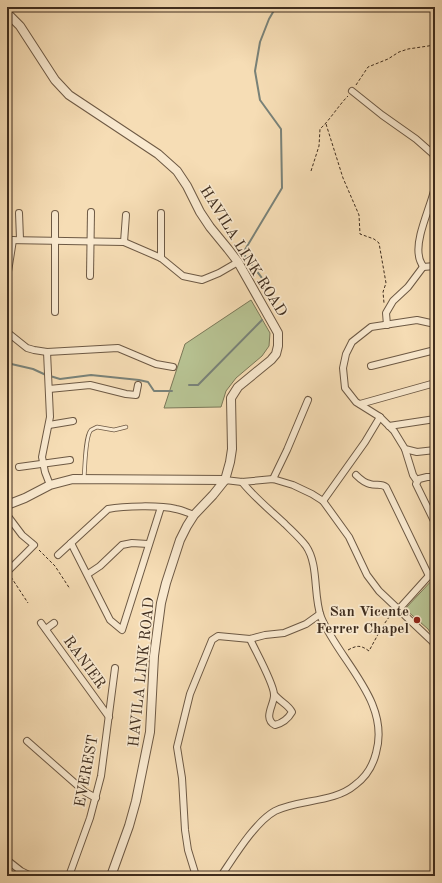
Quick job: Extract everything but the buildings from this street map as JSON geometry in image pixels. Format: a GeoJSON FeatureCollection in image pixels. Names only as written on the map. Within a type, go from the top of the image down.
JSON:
{"type":"FeatureCollection","features":[{"type":"Feature","properties":{"kind":"street","name":"HAVILA LINK ROAD"},"geometry":{"type":"LineString","coordinates":[[7,13],[20,26],[54,80],[69,95],[158,154],[177,170],[200,212],[238,262],[275,326],[279,338],[276,354],[271,360],[238,387],[231,398],[232,449],[225,480],[186,526],[166,583],[161,603],[154,656],[150,732],[130,821],[111,876]]}},
{"type":"Feature","properties":{"kind":"street"},"geometry":{"type":"LineString","coordinates":[[352,91],[434,154],[435,161]]}},
{"type":"Feature","properties":{"kind":"street"},"geometry":{"type":"LineString","coordinates":[[423,268],[418,255],[419,239],[433,198],[435,186]]}},
{"type":"Feature","properties":{"kind":"street"},"geometry":{"type":"LineString","coordinates":[[90,276],[91,212]]}},
{"type":"Feature","properties":{"kind":"street"},"geometry":{"type":"LineString","coordinates":[[7,278],[19,213]]}},
{"type":"Feature","properties":{"kind":"street"},"geometry":{"type":"LineString","coordinates":[[160,258],[161,213]]}},
{"type":"Feature","properties":{"kind":"street"},"geometry":{"type":"LineString","coordinates":[[55,214],[55,312]]}},
{"type":"Feature","properties":{"kind":"street"},"geometry":{"type":"LineString","coordinates":[[124,242],[126,215]]}},
{"type":"Feature","properties":{"kind":"street"},"geometry":{"type":"LineString","coordinates":[[13,240],[124,242],[160,258],[183,276],[202,280],[219,273],[238,262]]}},
{"type":"Feature","properties":{"kind":"street"},"geometry":{"type":"LineString","coordinates":[[387,325],[386,313],[393,301],[408,287],[423,268],[435,266]]}},
{"type":"Feature","properties":{"kind":"street"},"geometry":{"type":"LineString","coordinates":[[435,324],[417,320],[371,327],[352,342],[346,354],[343,368],[345,388],[360,404],[380,417],[394,431],[405,448],[413,475],[417,481],[416,484],[435,524]]}},
{"type":"Feature","properties":{"kind":"street"},"geometry":{"type":"LineString","coordinates":[[7,332],[27,348],[34,350],[47,352],[118,348],[156,364],[173,368]]}},
{"type":"Feature","properties":{"kind":"street"},"geometry":{"type":"LineString","coordinates":[[371,366],[435,350]]}},
{"type":"Feature","properties":{"kind":"street"},"geometry":{"type":"LineString","coordinates":[[47,352],[50,416],[42,464],[50,485]]}},
{"type":"Feature","properties":{"kind":"street"},"geometry":{"type":"LineString","coordinates":[[360,404],[435,382]]}},
{"type":"Feature","properties":{"kind":"street"},"geometry":{"type":"LineString","coordinates":[[49,389],[90,385],[136,395],[138,385]]}},
{"type":"Feature","properties":{"kind":"street"},"geometry":{"type":"LineString","coordinates":[[273,479],[308,400]]}},
{"type":"Feature","properties":{"kind":"street"},"geometry":{"type":"LineString","coordinates":[[323,501],[365,442],[380,417]]}},
{"type":"Feature","properties":{"kind":"street"},"geometry":{"type":"LineString","coordinates":[[389,426],[435,419]]}},
{"type":"Feature","properties":{"kind":"street"},"geometry":{"type":"LineString","coordinates":[[49,425],[73,421]]}},
{"type":"Feature","properties":{"kind":"street"},"geometry":{"type":"LineString","coordinates":[[405,448],[418,452],[435,450]]}},
{"type":"Feature","properties":{"kind":"street"},"geometry":{"type":"LineString","coordinates":[[19,468],[70,460]]}},
{"type":"Feature","properties":{"kind":"street"},"geometry":{"type":"LineString","coordinates":[[356,476],[372,485],[382,484],[386,487],[429,576]]}},
{"type":"Feature","properties":{"kind":"street"},"geometry":{"type":"LineString","coordinates":[[417,481],[426,477],[435,477]]}},
{"type":"Feature","properties":{"kind":"street"},"geometry":{"type":"LineString","coordinates":[[7,505],[25,498],[50,485],[73,479],[84,478],[225,480],[242,482],[273,479],[293,485],[323,501],[349,537],[367,575],[379,591],[433,642],[435,648]]}},
{"type":"Feature","properties":{"kind":"street"},"geometry":{"type":"LineString","coordinates":[[221,876],[253,831],[265,818],[276,811],[343,793],[355,786],[366,775],[374,761],[379,743],[378,718],[370,700],[325,626],[320,614],[311,554],[306,545],[254,496],[242,482]]}},
{"type":"Feature","properties":{"kind":"street"},"geometry":{"type":"LineString","coordinates":[[58,555],[108,509],[161,507],[177,509],[194,515]]}},
{"type":"Feature","properties":{"kind":"street"},"geometry":{"type":"LineString","coordinates":[[71,542],[110,620],[122,630],[148,544],[161,507]]}},
{"type":"Feature","properties":{"kind":"street"},"geometry":{"type":"LineString","coordinates":[[7,515],[22,535],[34,545],[7,572]]}},
{"type":"Feature","properties":{"kind":"street"},"geometry":{"type":"LineString","coordinates":[[88,574],[100,566],[122,545],[132,543],[148,544]]}},
{"type":"Feature","properties":{"kind":"street"},"geometry":{"type":"LineString","coordinates":[[399,609],[435,570]]}},
{"type":"Feature","properties":{"kind":"street"},"geometry":{"type":"LineString","coordinates":[[196,876],[188,850],[185,830],[182,778],[177,747],[190,694],[212,640],[218,636],[250,639],[294,630],[320,614]]}},
{"type":"Feature","properties":{"kind":"street","name":"RANIER"},"geometry":{"type":"LineString","coordinates":[[41,623],[109,717]]}},
{"type":"Feature","properties":{"kind":"street"},"geometry":{"type":"LineString","coordinates":[[46,629],[54,623]]}},
{"type":"Feature","properties":{"kind":"street"},"geometry":{"type":"LineString","coordinates":[[250,639],[274,694],[277,699],[289,706],[292,712],[289,718],[275,725],[271,723],[269,718],[274,694]]}},
{"type":"Feature","properties":{"kind":"street","name":"EVEREST"},"geometry":{"type":"LineString","coordinates":[[69,876],[90,818],[101,776],[115,668]]}},
{"type":"Feature","properties":{"kind":"street"},"geometry":{"type":"LineString","coordinates":[[27,741],[32,749],[85,792],[96,798]]}},
{"type":"Feature","properties":{"kind":"street"},"geometry":{"type":"LineString","coordinates":[[7,860],[21,871],[31,876]]}},
{"type":"Feature","properties":{"kind":"lane"},"geometry":{"type":"LineString","coordinates":[[84,478],[87,439],[91,431],[97,427],[114,430],[126,427]]}},
{"type":"Feature","properties":{"kind":"path"},"geometry":{"type":"LineString","coordinates":[[326,124],[343,178],[359,215],[360,234],[374,239],[379,243],[386,283],[383,292],[386,313]]}},
{"type":"Feature","properties":{"kind":"path"},"geometry":{"type":"LineString","coordinates":[[34,545],[55,566],[70,589]]}},
{"type":"Feature","properties":{"kind":"path"},"geometry":{"type":"LineString","coordinates":[[7,572],[28,603]]}},
{"type":"Feature","properties":{"kind":"path"},"geometry":{"type":"LineString","coordinates":[[342,653],[356,646],[362,646],[369,651],[382,627],[392,614],[394,604]]}},
{"type":"Feature","properties":{"kind":"path"},"geometry":{"type":"LineString","coordinates":[[7,620],[10,623]]}},
{"type":"Feature","properties":{"kind":"green space"},"geometry":{"type":"Polygon","coordinates":[[[251,300],[270,333],[269,346],[262,356],[236,378],[226,391],[221,407],[164,408],[185,344],[251,300]]]}},
{"type":"Feature","properties":{"kind":"green space"},"geometry":{"type":"Polygon","coordinates":[[[435,577],[435,640],[428,629],[405,609],[435,577]]]}},
{"type":"Feature","properties":{"kind":"waterway"},"geometry":{"type":"LineString","coordinates":[[265,292],[265,282],[243,253],[282,188],[281,129],[260,100],[255,71],[260,42],[269,19],[276,7]]}},
{"type":"Feature","properties":{"kind":"waterway"},"geometry":{"type":"LineString","coordinates":[[189,385],[198,385],[262,320]]}},
{"type":"Feature","properties":{"kind":"waterway"},"geometry":{"type":"LineString","coordinates":[[7,363],[33,369],[46,375]]}},
{"type":"Feature","properties":{"kind":"waterway"},"geometry":{"type":"LineString","coordinates":[[50,376],[60,379],[91,375],[139,380],[148,382],[154,391],[172,391]]}},
{"type":"Feature","properties":{"kind":"place","name":"San Vicente Ferrer Chapel"},"geometry":{"type":"Point","coordinates":[417,620]}}]}
